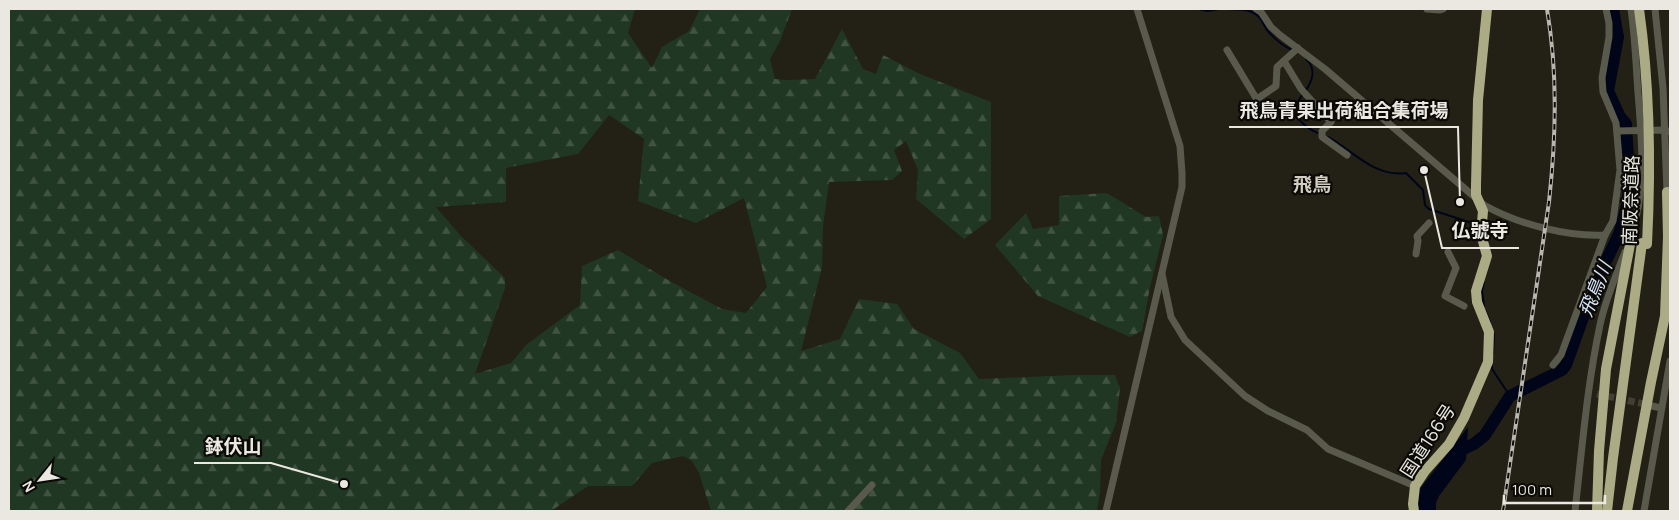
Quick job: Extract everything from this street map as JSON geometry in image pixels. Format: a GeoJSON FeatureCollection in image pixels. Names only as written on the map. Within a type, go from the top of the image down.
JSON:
{"type":"FeatureCollection","features":[{"type":"Feature","properties":{"kind":"highway","name":"国道166号"},"geometry":{"type":"LineString","coordinates":[[1414,511],[1415,486],[1453,438],[1464,418],[1488,362],[1489,332],[1477,302],[1476,291],[1487,256],[1482,230],[1484,211],[1476,195],[1478,106],[1485,9]]}},
{"type":"Feature","properties":{"kind":"highway","name":"南阪奈道路"},"geometry":{"type":"LineString","coordinates":[[1635,9],[1642,71],[1646,136],[1644,244]]}},
{"type":"Feature","properties":{"kind":"highway","name":"南阪奈道路"},"geometry":{"type":"LineString","coordinates":[[1609,511],[1615,459],[1633,349],[1649,188],[1648,109],[1639,9]]}},
{"type":"Feature","properties":{"kind":"highway"},"geometry":{"type":"LineString","coordinates":[[1627,511],[1650,382],[1665,316],[1669,197]]}},
{"type":"Feature","properties":{"kind":"highway"},"geometry":{"type":"LineString","coordinates":[[1597,511],[1599,451],[1606,369],[1632,234]]}},
{"type":"Feature","properties":{"kind":"street"},"geometry":{"type":"LineString","coordinates":[[1106,511],[1182,187],[1180,146],[1137,9]]}},
{"type":"Feature","properties":{"kind":"street"},"geometry":{"type":"LineString","coordinates":[[1256,9],[1261,12],[1279,36],[1359,97],[1484,205],[1495,211],[1542,227],[1591,236],[1605,235]]}},
{"type":"Feature","properties":{"kind":"street"},"geometry":{"type":"LineString","coordinates":[[1427,9],[1443,9]]}},
{"type":"Feature","properties":{"kind":"street"},"geometry":{"type":"LineString","coordinates":[[1553,365],[1561,355],[1605,235],[1613,221],[1620,170],[1615,118],[1603,92],[1602,78],[1609,37],[1606,9]]}},
{"type":"Feature","properties":{"kind":"street"},"geometry":{"type":"LineString","coordinates":[[1575,511],[1593,393],[1600,324],[1608,297],[1632,234],[1641,188],[1634,34],[1631,9]]}},
{"type":"Feature","properties":{"kind":"street"},"geometry":{"type":"LineString","coordinates":[[1655,9],[1668,131],[1666,167],[1669,197]]}},
{"type":"Feature","properties":{"kind":"street"},"geometry":{"type":"LineString","coordinates":[[1227,50],[1258,101],[1276,86],[1277,66],[1296,50]]}},
{"type":"Feature","properties":{"kind":"street"},"geometry":{"type":"LineString","coordinates":[[1284,61],[1300,89],[1331,122],[1322,134],[1347,155]]}},
{"type":"Feature","properties":{"kind":"street"},"geometry":{"type":"LineString","coordinates":[[1617,131],[1668,131]]}},
{"type":"Feature","properties":{"kind":"street"},"geometry":{"type":"LineString","coordinates":[[1416,254],[1417,236],[1429,223]]}},
{"type":"Feature","properties":{"kind":"street"},"geometry":{"type":"LineString","coordinates":[[1448,252],[1456,268],[1445,296],[1464,306]]}},
{"type":"Feature","properties":{"kind":"street"},"geometry":{"type":"LineString","coordinates":[[1162,272],[1172,317],[1185,340],[1245,396],[1268,411],[1307,430],[1328,448],[1415,486]]}},
{"type":"Feature","properties":{"kind":"street"},"geometry":{"type":"LineString","coordinates":[[1644,511],[1670,361]]}},
{"type":"Feature","properties":{"kind":"street"},"geometry":{"type":"LineString","coordinates":[[1652,406],[1661,408]]}},
{"type":"Feature","properties":{"kind":"street"},"geometry":{"type":"LineString","coordinates":[[848,511],[872,485]]}},
{"type":"Feature","properties":{"kind":"green space"},"geometry":{"type":"Polygon","coordinates":[[[9,9],[635,9],[628,33],[652,68],[662,47],[689,31],[700,9],[792,9],[780,41],[770,59],[775,79],[815,79],[842,29],[863,69],[876,74],[883,55],[920,74],[991,102],[991,219],[964,239],[916,199],[918,170],[906,141],[894,150],[902,171],[892,180],[829,182],[823,227],[822,267],[801,351],[840,339],[859,299],[897,304],[914,329],[960,353],[979,379],[1115,375],[1120,388],[1116,423],[1101,460],[1100,493],[1097,511],[711,511],[699,473],[692,461],[683,456],[652,463],[632,486],[588,486],[551,511],[9,511],[9,9]],[[609,115],[578,154],[506,168],[506,202],[436,207],[460,235],[505,278],[505,288],[475,374],[511,363],[526,345],[580,305],[582,266],[618,250],[722,309],[746,313],[767,287],[744,198],[696,223],[638,201],[644,139],[609,115]]]}},
{"type":"Feature","properties":{"kind":"green space"},"geometry":{"type":"Polygon","coordinates":[[[1107,193],[1146,217],[1159,216],[1163,235],[1150,287],[1142,331],[1130,337],[1038,296],[995,245],[1026,213],[1033,229],[1059,225],[1059,196],[1107,193]]]}},
{"type":"Feature","properties":{"kind":"water"},"geometry":{"type":"Polygon","coordinates":[[[1468,427],[1466,460],[1439,496],[1436,503],[1436,511],[1417,511],[1420,489],[1468,427]]]}},
{"type":"Feature","properties":{"kind":"waterway"},"geometry":{"type":"LineString","coordinates":[[1199,9],[1207,11],[1219,9]]}},
{"type":"Feature","properties":{"kind":"waterway"},"geometry":{"type":"LineString","coordinates":[[1228,9],[1252,12],[1259,17],[1272,36],[1292,50]]}},
{"type":"Feature","properties":{"kind":"waterway","name":"飛鳥川"},"geometry":{"type":"LineString","coordinates":[[1455,459],[1463,449],[1474,444],[1485,435],[1510,396],[1562,370],[1566,365],[1595,284],[1619,234],[1628,202],[1629,175],[1626,124],[1620,117],[1608,91],[1618,37],[1613,9]]}},
{"type":"Feature","properties":{"kind":"waterway"},"geometry":{"type":"LineString","coordinates":[[1306,59],[1312,70],[1310,82],[1306,90]]}},
{"type":"Feature","properties":{"kind":"waterway"},"geometry":{"type":"LineString","coordinates":[[1303,94],[1292,110],[1305,125],[1321,134]]}},
{"type":"Feature","properties":{"kind":"waterway"},"geometry":{"type":"LineString","coordinates":[[1328,137],[1374,167],[1384,171],[1406,173],[1423,190],[1425,205],[1429,209],[1478,225]]}},
{"type":"Feature","properties":{"kind":"waterway"},"geometry":{"type":"LineString","coordinates":[[1484,283],[1482,291],[1484,306]]}},
{"type":"Feature","properties":{"kind":"waterway"},"geometry":{"type":"LineString","coordinates":[[1485,310],[1490,322]]}},
{"type":"Feature","properties":{"kind":"waterway"},"geometry":{"type":"LineString","coordinates":[[1493,354],[1494,334]]}},
{"type":"Feature","properties":{"kind":"waterway"},"geometry":{"type":"LineString","coordinates":[[1492,363],[1492,369],[1510,396]]}},
{"type":"Feature","properties":{"kind":"tunnel"},"geometry":{"type":"LineString","coordinates":[[1597,394],[1649,405]]}},
{"type":"Feature","properties":{"kind":"railway"},"geometry":{"type":"LineString","coordinates":[[1503,511],[1549,202],[1555,106],[1553,57],[1547,9]]}},
{"type":"Feature","properties":{"kind":"place","name":"仏號寺"},"geometry":{"type":"Point","coordinates":[1424,170]}},
{"type":"Feature","properties":{"kind":"place","name":"飛鳥青果出荷組合集荷場"},"geometry":{"type":"Point","coordinates":[1460,202]}},
{"type":"Feature","properties":{"kind":"place","name":"鉢伏山"},"geometry":{"type":"Point","coordinates":[344,484]}},
{"type":"Feature","properties":{"kind":"district","name":"飛鳥"},"geometry":{"type":"Point","coordinates":[1312,184]}}]}
